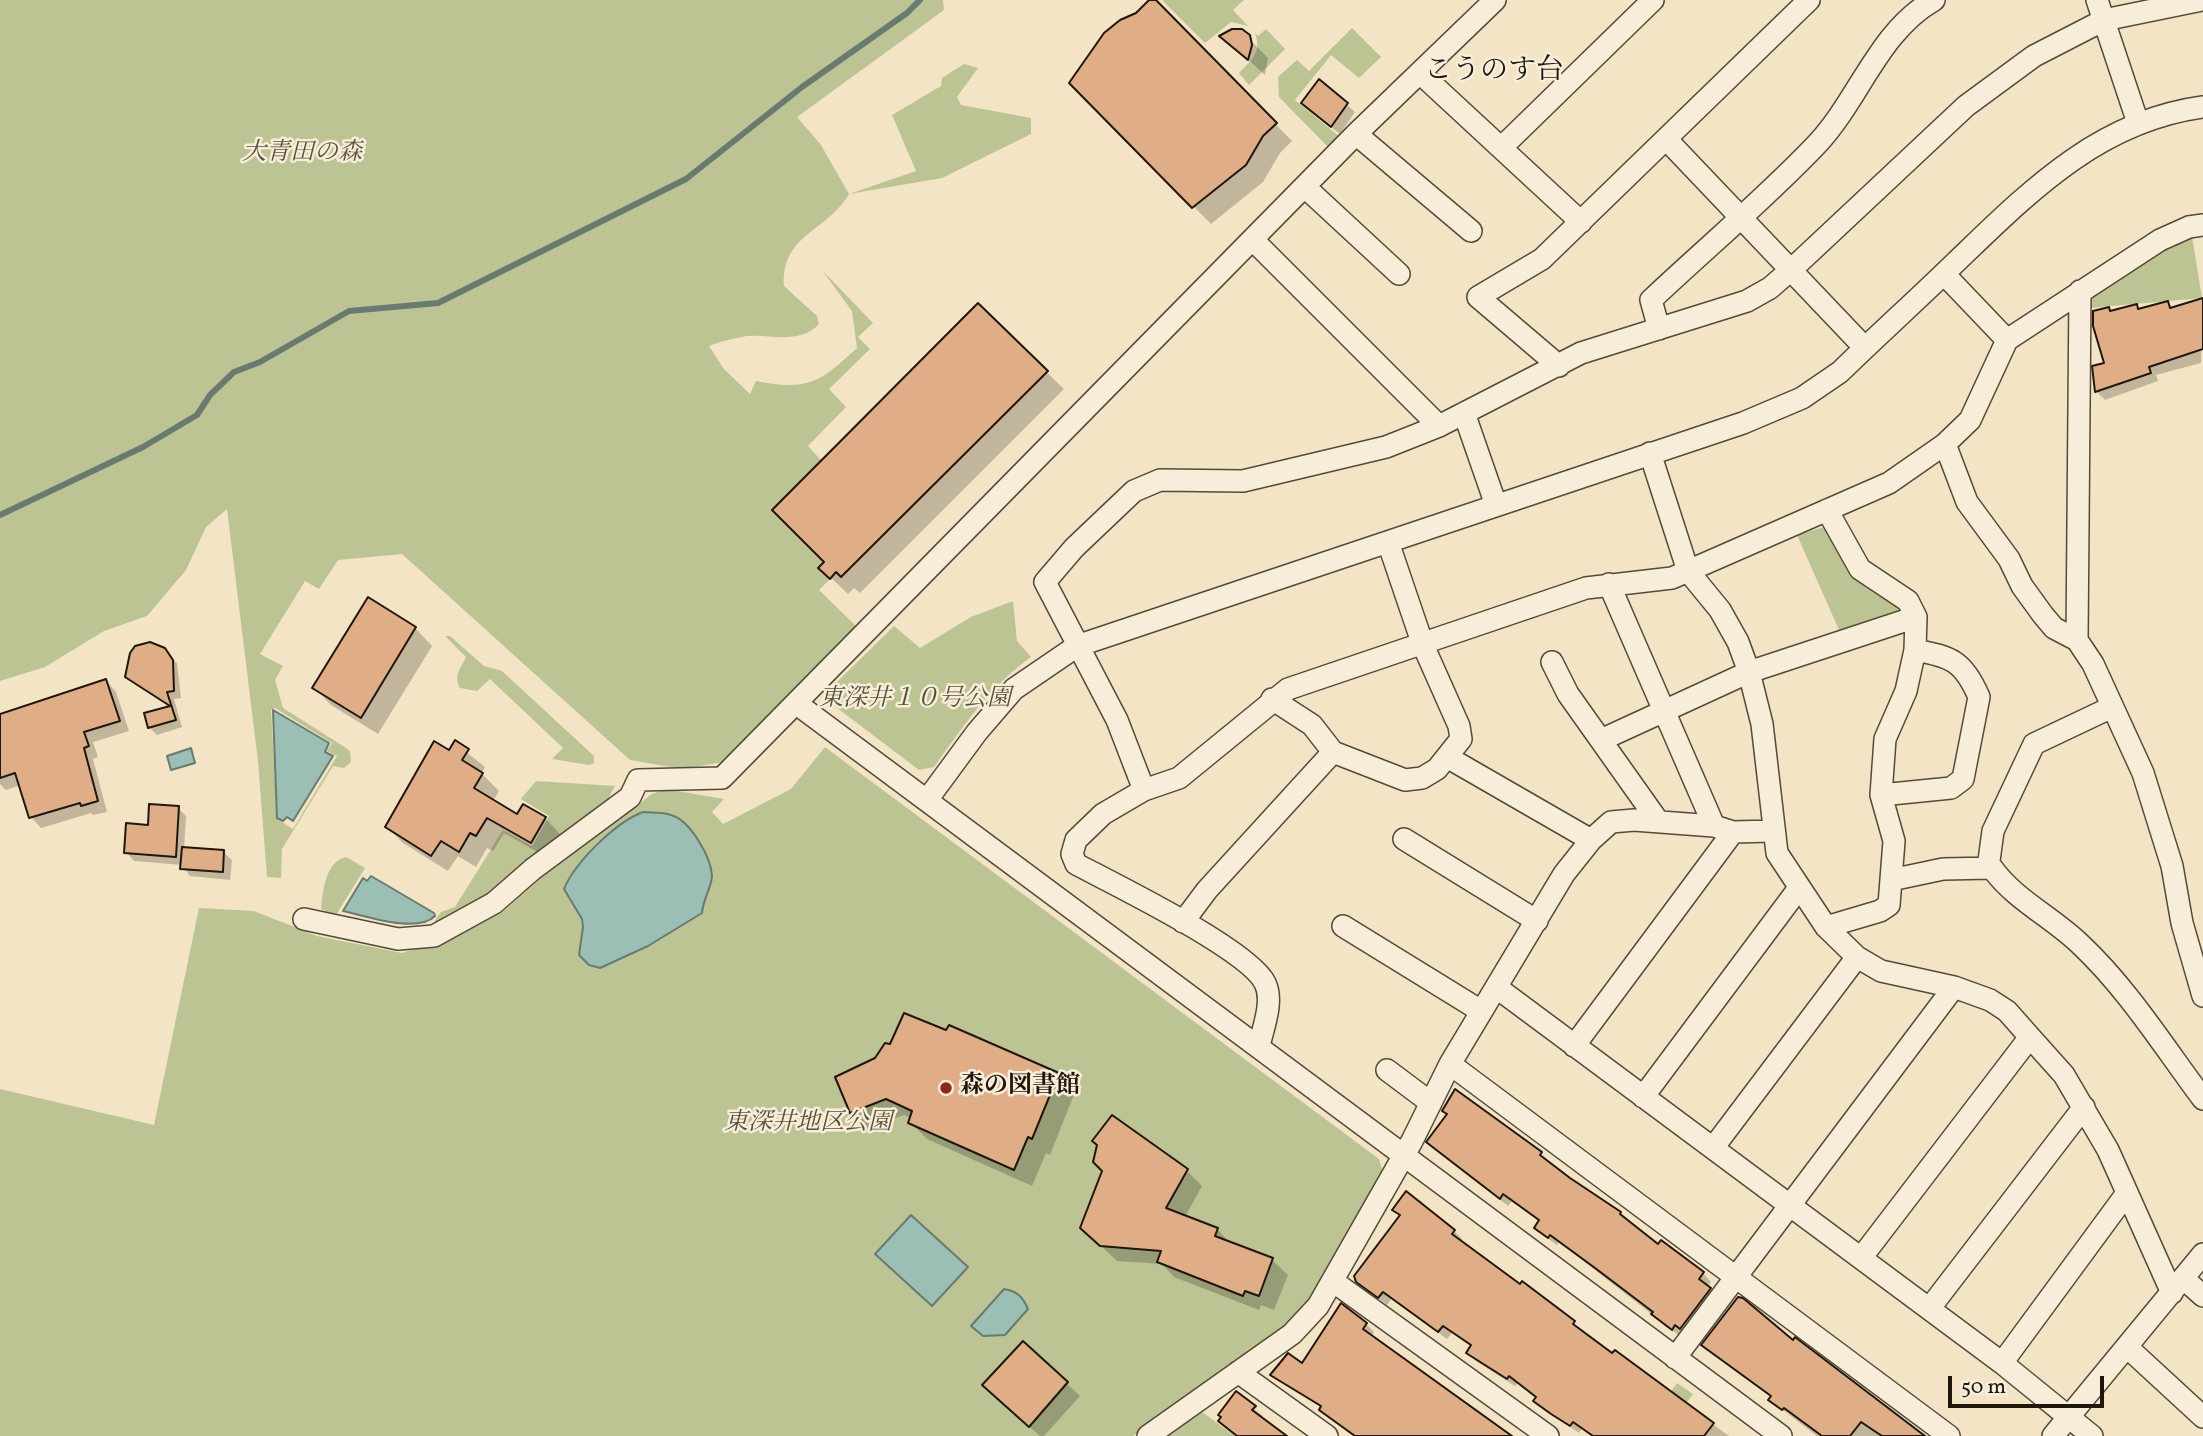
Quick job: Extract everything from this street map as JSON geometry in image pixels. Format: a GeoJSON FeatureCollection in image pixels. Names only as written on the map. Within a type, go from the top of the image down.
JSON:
{"type":"FeatureCollection","features":[{"type":"Feature","properties":{"kind":"street"},"geometry":{"type":"LineString","coordinates":[[304,919],[398,939],[434,936],[494,904],[533,869],[630,797],[639,780],[722,778],[1356,134],[1495,0]]}},
{"type":"Feature","properties":{"kind":"street"},"geometry":{"type":"LineString","coordinates":[[1502,147],[1653,0]]}},
{"type":"Feature","properties":{"kind":"street"},"geometry":{"type":"LineString","coordinates":[[1559,366],[1478,297],[1542,259],[1809,0]]}},
{"type":"Feature","properties":{"kind":"street"},"geometry":{"type":"LineString","coordinates":[[1658,328],[1651,300],[1819,142],[1914,4],[1934,0]]}},
{"type":"Feature","properties":{"kind":"street"},"geometry":{"type":"LineString","coordinates":[[2097,0],[2138,123]]}},
{"type":"Feature","properties":{"kind":"street"},"geometry":{"type":"LineString","coordinates":[[1144,790],[1117,720],[1045,582],[1074,548],[1134,491],[1160,480],[1243,481],[1386,447],[1439,426],[1581,353],[1747,301],[1770,288],[1792,269],[1966,106],[2034,55],[2104,20],[2202,0]]}},
{"type":"Feature","properties":{"kind":"street"},"geometry":{"type":"LineString","coordinates":[[1420,73],[1581,222]]}},
{"type":"Feature","properties":{"kind":"street"},"geometry":{"type":"LineString","coordinates":[[927,800],[977,732],[1014,689],[1077,646],[1773,412],[1818,388],[1865,348],[2047,176],[2111,134],[2138,123],[2203,107]]}},
{"type":"Feature","properties":{"kind":"street"},"geometry":{"type":"LineString","coordinates":[[1356,134],[1471,231]]}},
{"type":"Feature","properties":{"kind":"street"},"geometry":{"type":"LineString","coordinates":[[1667,139],[1865,348]]}},
{"type":"Feature","properties":{"kind":"street"},"geometry":{"type":"LineString","coordinates":[[1305,187],[1399,274]]}},
{"type":"Feature","properties":{"kind":"street"},"geometry":{"type":"LineString","coordinates":[[1259,1046],[1268,1004],[1266,985],[1254,968],[1170,912],[1076,864],[1072,854],[1076,840],[1095,821],[1144,790],[1179,778],[1288,688],[1423,645],[1586,587],[1672,578],[1889,483],[1945,444],[1970,420],[2007,340],[2160,240],[2189,227],[2203,225]]}},
{"type":"Feature","properties":{"kind":"street"},"geometry":{"type":"LineString","coordinates":[[1253,240],[1439,426]]}},
{"type":"Feature","properties":{"kind":"street"},"geometry":{"type":"LineString","coordinates":[[1944,274],[2007,340]]}},
{"type":"Feature","properties":{"kind":"street"},"geometry":{"type":"LineString","coordinates":[[2077,640],[2080,291]]}},
{"type":"Feature","properties":{"kind":"street"},"geometry":{"type":"LineString","coordinates":[[1464,413],[1496,505]]}},
{"type":"Feature","properties":{"kind":"street"},"geometry":{"type":"LineString","coordinates":[[1945,444],[1966,502],[2009,559],[2022,586],[2054,628],[2077,640],[2093,664],[2143,773],[2168,852],[2182,923],[2203,996]]}},
{"type":"Feature","properties":{"kind":"street"},"geometry":{"type":"LineString","coordinates":[[1650,453],[1688,571],[1720,610],[1738,642],[1749,672],[1762,724],[1777,853],[1799,888],[1826,927],[1857,957],[1881,971],[1954,986],[1990,1000],[2007,1011],[2064,1075],[2084,1107],[2178,1286],[2203,1296]]}},
{"type":"Feature","properties":{"kind":"street"},"geometry":{"type":"LineString","coordinates":[[1826,927],[1880,911],[1889,905],[1895,841],[1881,795],[1885,739],[1906,691],[1914,650],[1916,617],[1908,601],[1860,569],[1827,510]]}},
{"type":"Feature","properties":{"kind":"street"},"geometry":{"type":"LineString","coordinates":[[1272,699],[1312,724],[1333,752],[1405,780],[1422,778],[1447,757],[1461,739],[1460,726],[1423,645],[1388,542]]}},
{"type":"Feature","properties":{"kind":"street"},"geometry":{"type":"LineString","coordinates":[[1609,584],[1663,712],[1724,829]]}},
{"type":"Feature","properties":{"kind":"street"},"geometry":{"type":"LineString","coordinates":[[1601,740],[1749,672],[1916,617]]}},
{"type":"Feature","properties":{"kind":"street"},"geometry":{"type":"LineString","coordinates":[[1881,795],[1951,788],[1963,779],[1979,697],[1959,663],[1947,657],[1914,650]]}},
{"type":"Feature","properties":{"kind":"street"},"geometry":{"type":"LineString","coordinates":[[1552,662],[1568,694],[1658,821]]}},
{"type":"Feature","properties":{"kind":"street"},"geometry":{"type":"LineString","coordinates":[[797,704],[1781,1436]]}},
{"type":"Feature","properties":{"kind":"street"},"geometry":{"type":"LineString","coordinates":[[1988,868],[1993,831],[2034,744],[2112,707]]}},
{"type":"Feature","properties":{"kind":"street"},"geometry":{"type":"LineString","coordinates":[[1182,922],[1207,890],[1333,752]]}},
{"type":"Feature","properties":{"kind":"street"},"geometry":{"type":"LineString","coordinates":[[1447,757],[1591,840]]}},
{"type":"Feature","properties":{"kind":"street"},"geometry":{"type":"LineString","coordinates":[[1149,1436],[1292,1334],[1318,1306],[1334,1282],[1481,1011],[1564,874],[1591,840],[1611,822],[1658,821],[1724,829],[1773,831]]}},
{"type":"Feature","properties":{"kind":"street"},"geometry":{"type":"LineString","coordinates":[[1574,1046],[1724,829]]}},
{"type":"Feature","properties":{"kind":"street"},"geometry":{"type":"LineString","coordinates":[[1404,839],[1537,920]]}},
{"type":"Feature","properties":{"kind":"street"},"geometry":{"type":"LineString","coordinates":[[1891,880],[1943,869],[1988,868],[2080,943],[2115,982],[2203,1099]]}},
{"type":"Feature","properties":{"kind":"street"},"geometry":{"type":"LineString","coordinates":[[1643,1097],[1799,888]]}},
{"type":"Feature","properties":{"kind":"street"},"geometry":{"type":"LineString","coordinates":[[1343,926],[1481,1011]]}},
{"type":"Feature","properties":{"kind":"street"},"geometry":{"type":"LineString","coordinates":[[1713,1148],[1857,957]]}},
{"type":"Feature","properties":{"kind":"street"},"geometry":{"type":"LineString","coordinates":[[1675,1357],[1954,986]]}},
{"type":"Feature","properties":{"kind":"street"},"geometry":{"type":"LineString","coordinates":[[1496,987],[2002,1363],[2070,1415],[2092,1436]]}},
{"type":"Feature","properties":{"kind":"street"},"geometry":{"type":"LineString","coordinates":[[1861,1258],[2030,1037]]}},
{"type":"Feature","properties":{"kind":"street"},"geometry":{"type":"LineString","coordinates":[[1450,1064],[1949,1436]]}},
{"type":"Feature","properties":{"kind":"street"},"geometry":{"type":"LineString","coordinates":[[1387,1070],[1431,1103]]}},
{"type":"Feature","properties":{"kind":"street"},"geometry":{"type":"LineString","coordinates":[[1929,1309],[2084,1107]]}},
{"type":"Feature","properties":{"kind":"street"},"geometry":{"type":"LineString","coordinates":[[2002,1363],[2127,1193]]}},
{"type":"Feature","properties":{"kind":"street"},"geometry":{"type":"LineString","coordinates":[[2053,1436],[2203,1255]]}},
{"type":"Feature","properties":{"kind":"street"},"geometry":{"type":"LineString","coordinates":[[1334,1282],[1548,1436]]}},
{"type":"Feature","properties":{"kind":"street"},"geometry":{"type":"LineString","coordinates":[[2127,1348],[2203,1417]]}},
{"type":"Feature","properties":{"kind":"street"},"geometry":{"type":"LineString","coordinates":[[1238,1372],[1327,1436]]}},
{"type":"Feature","properties":{"kind":"green space","name":"大青田の森"},"geometry":{"type":"Polygon","coordinates":[[[0,0],[943,0],[944,10],[797,117],[821,145],[849,194],[840,207],[797,244],[785,269],[784,286],[817,316],[819,324],[794,336],[747,336],[709,346],[724,369],[750,394],[756,381],[801,384],[833,369],[857,348],[852,311],[822,270],[873,323],[858,337],[870,349],[829,389],[846,407],[808,446],[821,460],[772,510],[824,562],[819,568],[830,579],[819,590],[857,627],[723,762],[682,769],[630,760],[402,554],[338,560],[319,589],[305,581],[260,654],[283,666],[275,680],[283,708],[350,751],[351,762],[344,768],[333,766],[282,849],[281,878],[267,877],[258,761],[227,509],[206,527],[186,570],[147,616],[104,631],[45,667],[0,681],[0,0]],[[275,708],[271,710],[277,819],[293,829],[337,756],[327,751],[332,743],[275,708]]]}},
{"type":"Feature","properties":{"kind":"green space"},"geometry":{"type":"Polygon","coordinates":[[[1162,0],[1244,0],[1233,10],[1248,26],[1231,22],[1205,43],[1162,0]]]}},
{"type":"Feature","properties":{"kind":"green space"},"geometry":{"type":"Polygon","coordinates":[[[1352,28],[1381,57],[1359,78],[1331,55],[1295,100],[1340,137],[1329,148],[1279,97],[1278,77],[1297,60],[1309,71],[1352,28]]]}},
{"type":"Feature","properties":{"kind":"green space"},"geometry":{"type":"Polygon","coordinates":[[[1266,29],[1285,49],[1249,85],[1239,73],[1252,60],[1256,51],[1255,33],[1258,36],[1266,29]]]}},
{"type":"Feature","properties":{"kind":"green space"},"geometry":{"type":"Polygon","coordinates":[[[964,64],[978,68],[957,97],[961,105],[1031,118],[1031,134],[942,178],[849,194],[916,171],[892,115],[941,86],[942,78],[964,64]]]}},
{"type":"Feature","properties":{"kind":"green space"},"geometry":{"type":"Polygon","coordinates":[[[2192,236],[2202,298],[2089,308],[2090,297],[2150,256],[2192,236]]]}},
{"type":"Feature","properties":{"kind":"green space"},"geometry":{"type":"Polygon","coordinates":[[[1831,525],[1904,611],[1839,630],[1797,535],[1831,525]]]}},
{"type":"Feature","properties":{"kind":"green space","name":"東深井１０号公園"},"geometry":{"type":"Polygon","coordinates":[[[1013,601],[1017,641],[1031,657],[989,694],[934,767],[919,770],[832,704],[831,688],[894,626],[920,648],[971,617],[1013,601]]]}},
{"type":"Feature","properties":{"kind":"green space"},"geometry":{"type":"Polygon","coordinates":[[[445,636],[450,636],[484,666],[502,671],[594,756],[594,763],[589,765],[552,759],[563,748],[490,679],[477,691],[460,688],[458,675],[466,657],[445,636]]]}},
{"type":"Feature","properties":{"kind":"green space","name":"東深井地区公園"},"geometry":{"type":"Polygon","coordinates":[[[825,747],[1379,1159],[1383,1173],[1310,1302],[1287,1324],[1133,1436],[0,1436],[0,1089],[154,1125],[199,908],[254,911],[317,936],[402,953],[465,932],[505,910],[540,879],[652,794],[666,789],[724,799],[712,812],[723,824],[791,789],[825,747]]]}},
{"type":"Feature","properties":{"kind":"green space"},"geometry":{"type":"Polygon","coordinates":[[[536,781],[615,786],[605,805],[486,898],[432,925],[441,912],[455,907],[503,830],[532,846],[549,816],[521,799],[536,781]]]}},
{"type":"Feature","properties":{"kind":"green space"},"geometry":{"type":"Polygon","coordinates":[[[346,857],[365,868],[336,915],[321,909],[323,894],[329,871],[339,860],[346,857]]]}},
{"type":"Feature","properties":{"kind":"green space"},"geometry":{"type":"Polygon","coordinates":[[[1677,1383],[1693,1394],[1662,1436],[1639,1436],[1677,1383]]]}},
{"type":"Feature","properties":{"kind":"green space"},"geometry":{"type":"Polygon","coordinates":[[[1201,1411],[1235,1436],[1165,1436],[1201,1411]]]}},
{"type":"Feature","properties":{"kind":"water"},"geometry":{"type":"Polygon","coordinates":[[[273,710],[329,743],[325,752],[333,756],[293,821],[287,817],[283,821],[277,818],[273,710]]]}},
{"type":"Feature","properties":{"kind":"water"},"geometry":{"type":"Polygon","coordinates":[[[191,748],[195,763],[171,770],[167,756],[191,748]]]}},
{"type":"Feature","properties":{"kind":"water"},"geometry":{"type":"Polygon","coordinates":[[[643,812],[664,813],[678,818],[698,840],[708,859],[712,876],[702,913],[648,946],[600,968],[589,965],[579,955],[582,919],[564,889],[577,867],[598,844],[621,824],[643,812]]]}},
{"type":"Feature","properties":{"kind":"water"},"geometry":{"type":"Polygon","coordinates":[[[371,876],[435,916],[416,924],[404,924],[343,911],[363,878],[367,881],[371,876]]]}},
{"type":"Feature","properties":{"kind":"water"},"geometry":{"type":"Polygon","coordinates":[[[911,1215],[968,1267],[932,1306],[875,1254],[911,1215]]]}},
{"type":"Feature","properties":{"kind":"water"},"geometry":{"type":"Polygon","coordinates":[[[1004,1289],[1019,1295],[1028,1309],[1005,1335],[983,1336],[971,1326],[1004,1289]]]}},
{"type":"Feature","properties":{"kind":"building"},"geometry":{"type":"Polygon","coordinates":[[[1149,0],[1156,0],[1277,123],[1263,136],[1246,165],[1192,208],[1069,83],[1104,33],[1120,20],[1136,13],[1149,0]]]}},
{"type":"Feature","properties":{"kind":"building"},"geometry":{"type":"Polygon","coordinates":[[[1232,29],[1242,29],[1250,35],[1252,45],[1248,60],[1219,36],[1232,29]]]}},
{"type":"Feature","properties":{"kind":"building"},"geometry":{"type":"Polygon","coordinates":[[[1319,79],[1348,103],[1331,127],[1301,103],[1319,79]]]}},
{"type":"Feature","properties":{"kind":"building"},"geometry":{"type":"Polygon","coordinates":[[[2203,298],[2203,349],[2149,367],[2151,373],[2095,392],[2092,366],[2104,363],[2093,326],[2093,311],[2109,307],[2110,311],[2137,304],[2138,309],[2168,301],[2170,308],[2203,298]]]}},
{"type":"Feature","properties":{"kind":"building"},"geometry":{"type":"Polygon","coordinates":[[[978,303],[1048,371],[841,577],[836,572],[830,579],[818,568],[824,562],[772,510],[978,303]]]}},
{"type":"Feature","properties":{"kind":"building"},"geometry":{"type":"Polygon","coordinates":[[[368,597],[416,627],[361,718],[312,688],[368,597]]]}},
{"type":"Feature","properties":{"kind":"building"},"geometry":{"type":"Polygon","coordinates":[[[150,642],[165,648],[173,660],[174,691],[167,692],[176,720],[148,728],[144,713],[170,706],[125,677],[130,653],[135,646],[150,642]]]}},
{"type":"Feature","properties":{"kind":"building"},"geometry":{"type":"Polygon","coordinates":[[[106,679],[120,721],[84,732],[89,746],[84,748],[98,801],[81,806],[80,803],[29,818],[15,773],[0,778],[0,714],[106,679]]]}},
{"type":"Feature","properties":{"kind":"building"},"geometry":{"type":"Polygon","coordinates":[[[455,740],[469,749],[462,760],[483,773],[474,788],[517,814],[523,804],[546,817],[531,843],[487,818],[476,836],[470,833],[459,852],[441,841],[431,856],[385,827],[434,741],[449,750],[455,740]]]}},
{"type":"Feature","properties":{"kind":"building"},"geometry":{"type":"Polygon","coordinates":[[[149,804],[179,806],[176,857],[124,853],[126,823],[148,825],[149,804]]]}},
{"type":"Feature","properties":{"kind":"building"},"geometry":{"type":"Polygon","coordinates":[[[182,847],[224,850],[223,872],[180,869],[182,847]]]}},
{"type":"Feature","properties":{"kind":"building","name":"森の図書館"},"geometry":{"type":"Polygon","coordinates":[[[904,1013],[946,1030],[949,1025],[1059,1073],[1032,1139],[1028,1137],[1014,1170],[908,1123],[912,1111],[886,1099],[850,1113],[835,1077],[875,1058],[885,1043],[890,1044],[904,1013]]]}},
{"type":"Feature","properties":{"kind":"building"},"geometry":{"type":"Polygon","coordinates":[[[1455,1089],[1542,1152],[1540,1155],[1570,1178],[1621,1212],[1620,1214],[1658,1244],[1661,1240],[1704,1272],[1699,1279],[1711,1288],[1680,1329],[1675,1325],[1672,1330],[1651,1314],[1653,1312],[1595,1268],[1550,1235],[1548,1238],[1534,1228],[1539,1220],[1503,1194],[1500,1199],[1426,1142],[1447,1114],[1442,1111],[1455,1089]]]}},
{"type":"Feature","properties":{"kind":"building"},"geometry":{"type":"Polygon","coordinates":[[[1112,1115],[1188,1169],[1166,1208],[1218,1228],[1215,1236],[1273,1258],[1259,1296],[1245,1291],[1243,1296],[1157,1262],[1161,1251],[1100,1246],[1080,1228],[1102,1171],[1093,1162],[1097,1145],[1092,1141],[1112,1115]]]}},
{"type":"Feature","properties":{"kind":"building"},"geometry":{"type":"Polygon","coordinates":[[[1406,1191],[1455,1230],[1452,1234],[1520,1284],[1522,1281],[1612,1353],[1615,1350],[1714,1423],[1704,1436],[1593,1436],[1573,1422],[1570,1426],[1533,1401],[1536,1397],[1509,1376],[1507,1379],[1466,1353],[1471,1345],[1443,1326],[1438,1332],[1383,1292],[1378,1298],[1356,1282],[1354,1276],[1400,1215],[1392,1210],[1406,1191]]]}},
{"type":"Feature","properties":{"kind":"building"},"geometry":{"type":"Polygon","coordinates":[[[1738,1297],[1743,1298],[1793,1340],[1795,1337],[1925,1436],[1882,1436],[1861,1422],[1850,1436],[1822,1436],[1784,1408],[1782,1410],[1768,1400],[1771,1396],[1701,1345],[1738,1297]]]}},
{"type":"Feature","properties":{"kind":"building"},"geometry":{"type":"Polygon","coordinates":[[[1341,1303],[1367,1323],[1363,1329],[1512,1436],[1355,1436],[1319,1410],[1321,1406],[1270,1375],[1288,1353],[1302,1363],[1341,1303]]]}},
{"type":"Feature","properties":{"kind":"building"},"geometry":{"type":"Polygon","coordinates":[[[1023,1341],[1068,1382],[1029,1427],[982,1385],[1023,1341]]]}},
{"type":"Feature","properties":{"kind":"building"},"geometry":{"type":"Polygon","coordinates":[[[1236,1391],[1256,1406],[1252,1410],[1287,1436],[1237,1436],[1218,1421],[1221,1417],[1218,1415],[1236,1391]]]}},
{"type":"Feature","properties":{"kind":"waterway"},"geometry":{"type":"LineString","coordinates":[[0,515],[143,447],[197,415],[210,395],[234,372],[260,362],[349,311],[438,303],[686,179],[802,87],[907,13],[920,0]]}},
{"type":"Feature","properties":{"kind":"place","name":"森の図書館"},"geometry":{"type":"Point","coordinates":[946,1088]}},
{"type":"Feature","properties":{"kind":"district","name":"こうのす台"},"geometry":{"type":"Point","coordinates":[1494,73]}}]}
